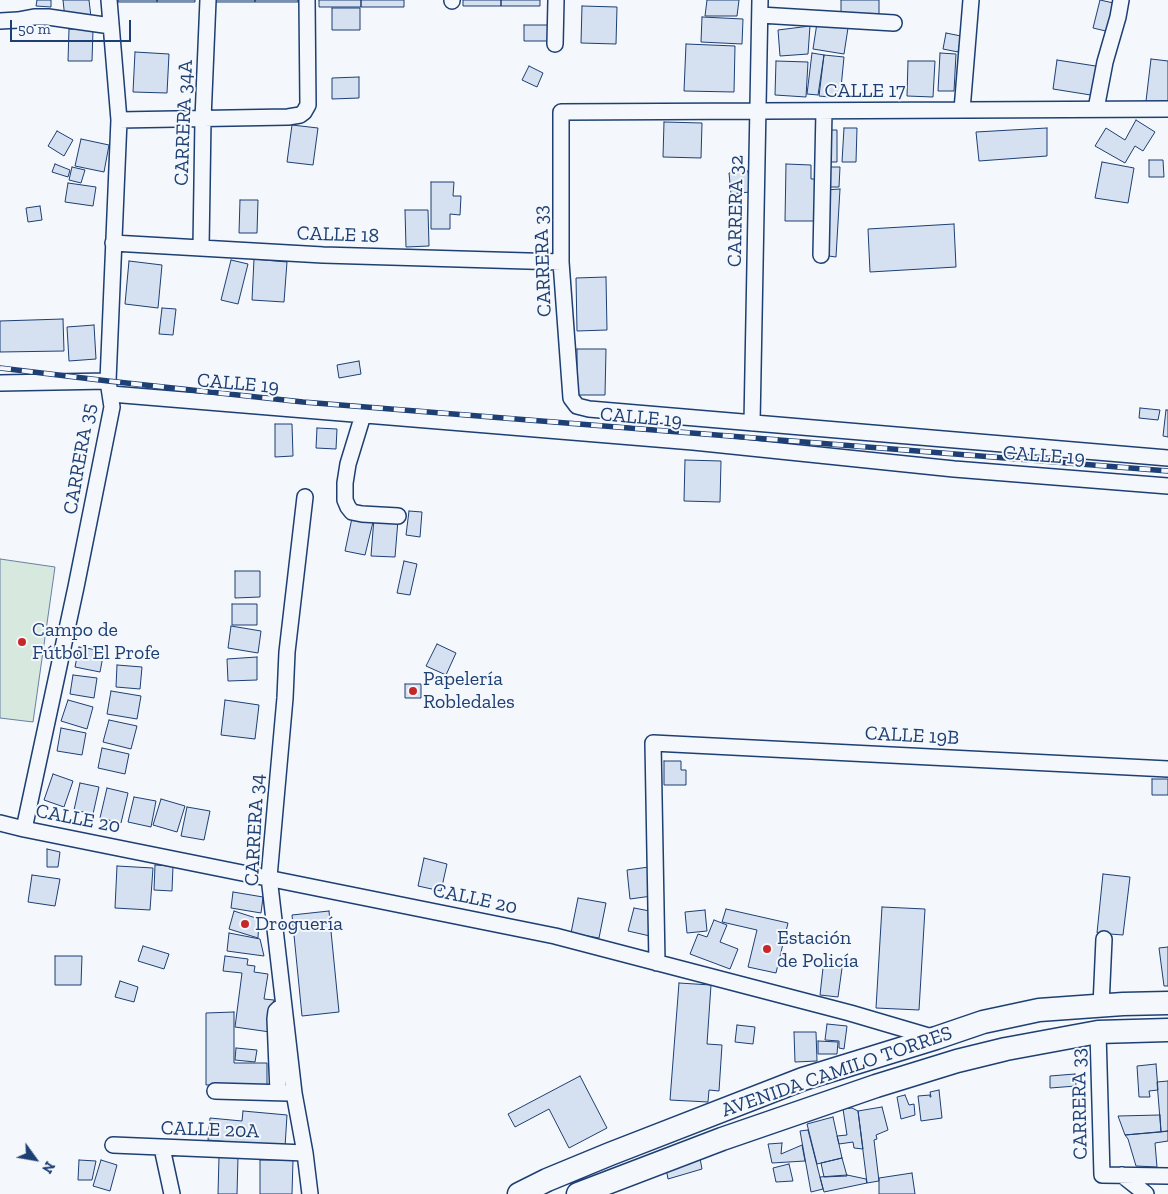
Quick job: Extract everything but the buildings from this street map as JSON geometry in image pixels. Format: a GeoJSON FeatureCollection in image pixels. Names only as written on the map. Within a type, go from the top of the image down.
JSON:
{"type":"FeatureCollection","features":[{"type":"Feature","properties":{"kind":"main road","name":"AVENIDA CAMILO TORRES"},"geometry":{"type":"LineString","coordinates":[[519,1194],[546,1180],[803,1078],[983,1022],[1039,1010],[1168,1003]]}},
{"type":"Feature","properties":{"kind":"main road","name":"AVENIDA CAMILO TORRES"},"geometry":{"type":"LineString","coordinates":[[578,1194],[722,1139],[876,1086],[957,1061],[1006,1049],[1098,1032],[1168,1030]]}},
{"type":"Feature","properties":{"kind":"street","name":"CARRERA 35"},"geometry":{"type":"LineString","coordinates":[[24,829],[76,587],[112,407],[109,388],[119,120],[109,0]]}},
{"type":"Feature","properties":{"kind":"street","name":"CARRERA 34A"},"geometry":{"type":"LineString","coordinates":[[201,248],[203,118],[208,0]]}},
{"type":"Feature","properties":{"kind":"street"},"geometry":{"type":"LineString","coordinates":[[119,120],[288,117],[300,115],[308,105],[307,0]]}},
{"type":"Feature","properties":{"kind":"street"},"geometry":{"type":"LineString","coordinates":[[555,44],[556,0]]}},
{"type":"Feature","properties":{"kind":"street"},"geometry":{"type":"LineString","coordinates":[[962,110],[971,0]]}},
{"type":"Feature","properties":{"kind":"street"},"geometry":{"type":"LineString","coordinates":[[1096,109],[1105,62],[1121,0]]}},
{"type":"Feature","properties":{"kind":"street"},"geometry":{"type":"LineString","coordinates":[[760,8],[894,23]]}},
{"type":"Feature","properties":{"kind":"street","name":"CARRERA 32"},"geometry":{"type":"LineString","coordinates":[[752,423],[760,8]]}},
{"type":"Feature","properties":{"kind":"street"},"geometry":{"type":"LineString","coordinates":[[0,21],[48,17],[111,26]]}},
{"type":"Feature","properties":{"kind":"street","name":"CALLE 17"},"geometry":{"type":"LineString","coordinates":[[561,112],[1168,109]]}},
{"type":"Feature","properties":{"kind":"street"},"geometry":{"type":"LineString","coordinates":[[821,255],[824,111]]}},
{"type":"Feature","properties":{"kind":"street","name":"CARRERA 33"},"geometry":{"type":"LineString","coordinates":[[561,112],[561,262],[571,398],[577,406]]}},
{"type":"Feature","properties":{"kind":"street","name":"CALLE 18"},"geometry":{"type":"LineString","coordinates":[[113,243],[323,255],[561,262]]}},
{"type":"Feature","properties":{"kind":"street","name":"CALLE 19"},"geometry":{"type":"LineString","coordinates":[[0,383],[109,388],[363,415],[693,442],[954,469],[1168,486]]}},
{"type":"Feature","properties":{"kind":"street","name":"CALLE 19"},"geometry":{"type":"LineString","coordinates":[[577,406],[589,409],[1168,458]]}},
{"type":"Feature","properties":{"kind":"street"},"geometry":{"type":"LineString","coordinates":[[363,415],[348,464],[345,500],[352,512],[398,516]]}},
{"type":"Feature","properties":{"kind":"street","name":"CARRERA 34"},"geometry":{"type":"LineString","coordinates":[[305,497],[287,652],[285,698],[269,877],[294,1093],[310,1194]]}},
{"type":"Feature","properties":{"kind":"street","name":"CALLE 19B"},"geometry":{"type":"LineString","coordinates":[[657,962],[654,743],[1168,769]]}},
{"type":"Feature","properties":{"kind":"street","name":"CALLE 20"},"geometry":{"type":"LineString","coordinates":[[0,823],[555,936],[850,1013],[936,1038]]}},
{"type":"Feature","properties":{"kind":"street"},"geometry":{"type":"LineString","coordinates":[[1101,1006],[1104,939]]}},
{"type":"Feature","properties":{"kind":"street"},"geometry":{"type":"LineString","coordinates":[[278,1092],[275,1019],[278,1008],[284,1008]]}},
{"type":"Feature","properties":{"kind":"street","name":"CARRERA 33"},"geometry":{"type":"LineString","coordinates":[[1098,1032],[1102,1175],[1122,1175]]}},
{"type":"Feature","properties":{"kind":"street"},"geometry":{"type":"LineString","coordinates":[[215,1091],[294,1093]]}},
{"type":"Feature","properties":{"kind":"street","name":"CALLE 20A"},"geometry":{"type":"LineString","coordinates":[[113,1145],[305,1153]]}},
{"type":"Feature","properties":{"kind":"street"},"geometry":{"type":"LineString","coordinates":[[162,1148],[172,1194]]}},
{"type":"Feature","properties":{"kind":"street"},"geometry":{"type":"LineString","coordinates":[[1122,1175],[1168,1176]]}},
{"type":"Feature","properties":{"kind":"street"},"geometry":{"type":"LineString","coordinates":[[1122,1175],[1146,1194]]}},
{"type":"Feature","properties":{"kind":"shaded area","name":"Campo de Fútbol El Profe"},"geometry":{"type":"Polygon","coordinates":[[[0,559],[55,567],[33,722],[0,718],[0,559]]]}},
{"type":"Feature","properties":{"kind":"railway"},"geometry":{"type":"LineString","coordinates":[[0,368],[303,402],[1168,471]]}},
{"type":"Feature","properties":{"kind":"place","name":"Campo de Fútbol El Profe"},"geometry":{"type":"Point","coordinates":[22,642]}},
{"type":"Feature","properties":{"kind":"place","name":"Papelería Robledales"},"geometry":{"type":"Point","coordinates":[413,691]}},
{"type":"Feature","properties":{"kind":"place","name":"Droguería"},"geometry":{"type":"Point","coordinates":[245,924]}},
{"type":"Feature","properties":{"kind":"place","name":"Estación de Policía"},"geometry":{"type":"Point","coordinates":[767,949]}}]}
